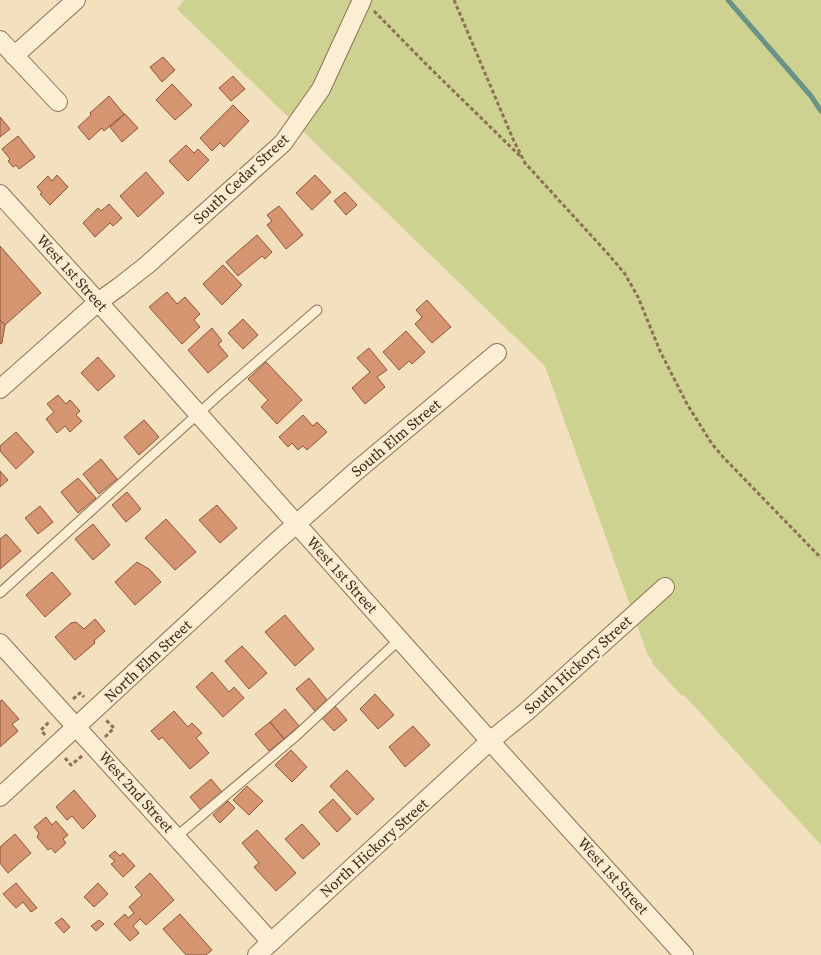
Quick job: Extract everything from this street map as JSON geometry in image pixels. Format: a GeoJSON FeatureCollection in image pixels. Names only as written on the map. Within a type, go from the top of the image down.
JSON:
{"type":"FeatureCollection","features":[{"type":"Feature","properties":{"kind":"street"},"geometry":{"type":"LineString","coordinates":[[14,56],[76,0]]}},
{"type":"Feature","properties":{"kind":"street","name":"South Cedar Street"},"geometry":{"type":"LineString","coordinates":[[0,389],[98,302],[147,265],[283,143],[321,89],[365,3]]}},
{"type":"Feature","properties":{"kind":"street"},"geometry":{"type":"LineString","coordinates":[[0,40],[58,102]]}},
{"type":"Feature","properties":{"kind":"street","name":"West 1st Street"},"geometry":{"type":"LineString","coordinates":[[0,194],[679,953]]}},
{"type":"Feature","properties":{"kind":"street","name":"South Elm Street"},"geometry":{"type":"LineString","coordinates":[[296,524],[497,353]]}},
{"type":"Feature","properties":{"kind":"street","name":"North Elm Street"},"geometry":{"type":"LineString","coordinates":[[0,797],[296,524]]}},
{"type":"Feature","properties":{"kind":"street","name":"South Hickory Street"},"geometry":{"type":"LineString","coordinates":[[490,742],[665,587]]}},
{"type":"Feature","properties":{"kind":"street","name":"West 2nd Street"},"geometry":{"type":"LineString","coordinates":[[0,643],[271,942]]}},
{"type":"Feature","properties":{"kind":"street","name":"North Hickory Street"},"geometry":{"type":"LineString","coordinates":[[257,955],[490,742]]}},
{"type":"Feature","properties":{"kind":"lane"},"geometry":{"type":"LineString","coordinates":[[0,593],[317,310]]}},
{"type":"Feature","properties":{"kind":"lane"},"geometry":{"type":"LineString","coordinates":[[176,837],[297,735],[400,639]]}},
{"type":"Feature","properties":{"kind":"path"},"geometry":{"type":"LineString","coordinates":[[454,0],[522,158]]}},
{"type":"Feature","properties":{"kind":"path"},"geometry":{"type":"LineString","coordinates":[[365,3],[522,158],[532,172],[625,274],[638,297],[660,351],[687,404],[712,444],[821,558]]}},
{"type":"Feature","properties":{"kind":"path"},"geometry":{"type":"LineString","coordinates":[[71,702],[80,692]]}},
{"type":"Feature","properties":{"kind":"path"},"geometry":{"type":"LineString","coordinates":[[41,730],[52,719]]}},
{"type":"Feature","properties":{"kind":"path"},"geometry":{"type":"LineString","coordinates":[[105,720],[114,728]]}},
{"type":"Feature","properties":{"kind":"path"},"geometry":{"type":"LineString","coordinates":[[64,758],[71,765],[82,756]]}},
{"type":"Feature","properties":{"kind":"green space"},"geometry":{"type":"Polygon","coordinates":[[[184,0],[821,0],[821,845],[684,695],[682,696],[652,663],[653,661],[648,656],[545,366],[177,9],[184,0]]]}},
{"type":"Feature","properties":{"kind":"building"},"geometry":{"type":"Polygon","coordinates":[[[163,57],[175,70],[162,82],[150,67],[163,57]]]}},
{"type":"Feature","properties":{"kind":"building"},"geometry":{"type":"Polygon","coordinates":[[[233,76],[245,89],[231,101],[219,88],[233,76]]]}},
{"type":"Feature","properties":{"kind":"building"},"geometry":{"type":"Polygon","coordinates":[[[172,84],[192,105],[175,120],[156,100],[172,84]]]}},
{"type":"Feature","properties":{"kind":"building"},"geometry":{"type":"Polygon","coordinates":[[[109,96],[124,114],[104,131],[102,128],[89,140],[78,127],[109,96]]]}},
{"type":"Feature","properties":{"kind":"building"},"geometry":{"type":"Polygon","coordinates":[[[233,105],[249,121],[224,147],[220,143],[212,151],[200,138],[233,105]]]}},
{"type":"Feature","properties":{"kind":"building"},"geometry":{"type":"Polygon","coordinates":[[[125,114],[138,128],[122,142],[110,127],[125,114]]]}},
{"type":"Feature","properties":{"kind":"building"},"geometry":{"type":"Polygon","coordinates":[[[0,117],[10,129],[0,137],[0,117]]]}},
{"type":"Feature","properties":{"kind":"building"},"geometry":{"type":"Polygon","coordinates":[[[18,136],[35,157],[19,169],[16,165],[13,167],[8,161],[10,159],[2,149],[18,136]]]}},
{"type":"Feature","properties":{"kind":"building"},"geometry":{"type":"Polygon","coordinates":[[[186,145],[194,153],[198,149],[209,160],[188,181],[169,161],[186,145]]]}},
{"type":"Feature","properties":{"kind":"building"},"geometry":{"type":"Polygon","coordinates":[[[146,172],[164,193],[138,217],[120,196],[146,172]]]}},
{"type":"Feature","properties":{"kind":"building"},"geometry":{"type":"Polygon","coordinates":[[[57,175],[68,187],[50,205],[40,194],[42,193],[37,187],[48,176],[52,181],[57,175]]]}},
{"type":"Feature","properties":{"kind":"building"},"geometry":{"type":"Polygon","coordinates":[[[315,175],[331,192],[312,210],[296,193],[315,175]]]}},
{"type":"Feature","properties":{"kind":"building"},"geometry":{"type":"Polygon","coordinates":[[[345,192],[357,205],[346,215],[334,201],[345,192]]]}},
{"type":"Feature","properties":{"kind":"building"},"geometry":{"type":"Polygon","coordinates":[[[109,204],[122,218],[113,226],[110,223],[95,237],[83,223],[98,208],[101,211],[109,204]]]}},
{"type":"Feature","properties":{"kind":"building"},"geometry":{"type":"Polygon","coordinates":[[[279,206],[303,235],[286,249],[267,225],[272,221],[267,215],[279,206]]]}},
{"type":"Feature","properties":{"kind":"building"},"geometry":{"type":"Polygon","coordinates":[[[257,235],[272,252],[265,259],[262,256],[238,276],[226,262],[257,235]]]}},
{"type":"Feature","properties":{"kind":"building"},"geometry":{"type":"Polygon","coordinates":[[[0,246],[41,293],[5,325],[0,320],[0,246]]]}},
{"type":"Feature","properties":{"kind":"building"},"geometry":{"type":"Polygon","coordinates":[[[223,265],[242,285],[222,305],[203,284],[223,265]]]}},
{"type":"Feature","properties":{"kind":"building"},"geometry":{"type":"Polygon","coordinates":[[[167,292],[177,304],[185,297],[200,314],[194,320],[200,327],[182,344],[149,307],[167,292]]]}},
{"type":"Feature","properties":{"kind":"building"},"geometry":{"type":"Polygon","coordinates":[[[427,300],[451,327],[432,343],[415,324],[422,317],[416,310],[427,300]]]}},
{"type":"Feature","properties":{"kind":"building"},"geometry":{"type":"Polygon","coordinates":[[[243,319],[258,335],[243,349],[228,333],[243,319]]]}},
{"type":"Feature","properties":{"kind":"building"},"geometry":{"type":"Polygon","coordinates":[[[0,320],[5,325],[2,343],[0,344],[0,320]]]}},
{"type":"Feature","properties":{"kind":"building"},"geometry":{"type":"Polygon","coordinates":[[[212,328],[222,341],[218,344],[228,356],[208,373],[188,350],[212,328]]]}},
{"type":"Feature","properties":{"kind":"building"},"geometry":{"type":"Polygon","coordinates":[[[406,331],[425,352],[412,364],[409,361],[399,370],[383,352],[406,331]]]}},
{"type":"Feature","properties":{"kind":"building"},"geometry":{"type":"Polygon","coordinates":[[[369,348],[387,370],[377,377],[385,387],[365,404],[352,388],[370,372],[357,358],[369,348]]]}},
{"type":"Feature","properties":{"kind":"building"},"geometry":{"type":"Polygon","coordinates":[[[98,357],[115,376],[98,391],[81,373],[98,357]]]}},
{"type":"Feature","properties":{"kind":"building"},"geometry":{"type":"Polygon","coordinates":[[[266,362],[302,400],[277,424],[261,407],[268,400],[248,379],[266,362]]]}},
{"type":"Feature","properties":{"kind":"building"},"geometry":{"type":"Polygon","coordinates":[[[58,395],[66,404],[70,400],[80,411],[76,415],[82,421],[70,432],[65,426],[57,433],[46,419],[54,412],[47,404],[58,395]]]}},
{"type":"Feature","properties":{"kind":"building"},"geometry":{"type":"Polygon","coordinates":[[[303,415],[313,426],[317,422],[327,432],[307,450],[303,446],[298,450],[292,443],[288,447],[279,437],[303,415]]]}},
{"type":"Feature","properties":{"kind":"building"},"geometry":{"type":"Polygon","coordinates":[[[144,420],[159,437],[139,455],[124,437],[144,420]]]}},
{"type":"Feature","properties":{"kind":"building"},"geometry":{"type":"Polygon","coordinates":[[[16,432],[34,452],[16,469],[0,451],[0,446],[16,432]]]}},
{"type":"Feature","properties":{"kind":"building"},"geometry":{"type":"Polygon","coordinates":[[[101,459],[117,479],[99,494],[83,474],[101,459]]]}},
{"type":"Feature","properties":{"kind":"building"},"geometry":{"type":"Polygon","coordinates":[[[0,471],[8,480],[0,487],[0,471]]]}},
{"type":"Feature","properties":{"kind":"building"},"geometry":{"type":"Polygon","coordinates":[[[78,478],[96,498],[78,513],[61,492],[78,478]]]}},
{"type":"Feature","properties":{"kind":"building"},"geometry":{"type":"Polygon","coordinates":[[[127,492],[141,509],[126,522],[112,505],[127,492]]]}},
{"type":"Feature","properties":{"kind":"building"},"geometry":{"type":"Polygon","coordinates":[[[217,505],[237,528],[220,543],[199,520],[217,505]]]}},
{"type":"Feature","properties":{"kind":"building"},"geometry":{"type":"Polygon","coordinates":[[[40,506],[53,522],[38,534],[25,518],[40,506]]]}},
{"type":"Feature","properties":{"kind":"building"},"geometry":{"type":"Polygon","coordinates":[[[166,519],[196,552],[175,570],[145,538],[166,519]]]}},
{"type":"Feature","properties":{"kind":"building"},"geometry":{"type":"Polygon","coordinates":[[[93,524],[110,545],[93,560],[75,539],[93,524]]]}},
{"type":"Feature","properties":{"kind":"building"},"geometry":{"type":"Polygon","coordinates":[[[6,534],[21,551],[0,569],[0,539],[6,534]]]}},
{"type":"Feature","properties":{"kind":"building"},"geometry":{"type":"Polygon","coordinates":[[[137,562],[149,569],[161,582],[135,605],[115,582],[137,562]]]}},
{"type":"Feature","properties":{"kind":"building"},"geometry":{"type":"Polygon","coordinates":[[[52,572],[71,594],[45,617],[26,595],[52,572]]]}},
{"type":"Feature","properties":{"kind":"building"},"geometry":{"type":"Polygon","coordinates":[[[285,615],[314,649],[295,666],[265,632],[285,615]]]}},
{"type":"Feature","properties":{"kind":"building"},"geometry":{"type":"Polygon","coordinates":[[[95,619],[105,631],[94,641],[95,643],[75,660],[55,637],[71,623],[76,622],[84,629],[95,619]]]}},
{"type":"Feature","properties":{"kind":"building"},"geometry":{"type":"Polygon","coordinates":[[[242,646],[267,673],[249,689],[225,661],[242,646]]]}},
{"type":"Feature","properties":{"kind":"building"},"geometry":{"type":"Polygon","coordinates":[[[212,672],[229,692],[234,687],[244,698],[223,717],[196,687],[212,672]]]}},
{"type":"Feature","properties":{"kind":"building"},"geometry":{"type":"Polygon","coordinates":[[[309,678],[327,700],[315,711],[296,689],[309,678]]]}},
{"type":"Feature","properties":{"kind":"building"},"geometry":{"type":"Polygon","coordinates":[[[375,694],[394,715],[378,729],[360,709],[375,694]]]}},
{"type":"Feature","properties":{"kind":"building"},"geometry":{"type":"Polygon","coordinates":[[[2,700],[19,719],[12,724],[18,731],[0,747],[0,701],[2,700]]]}},
{"type":"Feature","properties":{"kind":"building"},"geometry":{"type":"Polygon","coordinates":[[[335,706],[347,720],[334,731],[322,718],[335,706]]]}},
{"type":"Feature","properties":{"kind":"building"},"geometry":{"type":"Polygon","coordinates":[[[285,709],[299,726],[284,739],[270,722],[285,709]]]}},
{"type":"Feature","properties":{"kind":"building"},"geometry":{"type":"Polygon","coordinates":[[[174,711],[188,727],[192,723],[202,733],[196,738],[209,753],[190,769],[162,737],[159,740],[151,731],[174,711]]]}},
{"type":"Feature","properties":{"kind":"building"},"geometry":{"type":"Polygon","coordinates":[[[270,722],[284,739],[269,751],[255,734],[270,722]]]}},
{"type":"Feature","properties":{"kind":"building"},"geometry":{"type":"Polygon","coordinates":[[[413,726],[430,745],[405,767],[389,747],[413,726]]]}},
{"type":"Feature","properties":{"kind":"building"},"geometry":{"type":"Polygon","coordinates":[[[291,750],[307,767],[292,782],[275,765],[291,750]]]}},
{"type":"Feature","properties":{"kind":"building"},"geometry":{"type":"Polygon","coordinates":[[[347,770],[374,799],[357,815],[330,786],[347,770]]]}},
{"type":"Feature","properties":{"kind":"building"},"geometry":{"type":"Polygon","coordinates":[[[211,779],[222,792],[201,810],[190,797],[211,779]]]}},
{"type":"Feature","properties":{"kind":"building"},"geometry":{"type":"Polygon","coordinates":[[[247,786],[263,801],[249,815],[233,800],[247,786]]]}},
{"type":"Feature","properties":{"kind":"building"},"geometry":{"type":"Polygon","coordinates":[[[74,790],[96,816],[83,829],[72,816],[67,820],[56,807],[74,790]]]}},
{"type":"Feature","properties":{"kind":"building"},"geometry":{"type":"Polygon","coordinates":[[[333,799],[351,819],[337,832],[319,812],[333,799]]]}},
{"type":"Feature","properties":{"kind":"building"},"geometry":{"type":"Polygon","coordinates":[[[228,801],[235,808],[220,823],[213,815],[228,801]]]}},
{"type":"Feature","properties":{"kind":"building"},"geometry":{"type":"Polygon","coordinates":[[[46,817],[52,825],[56,821],[68,835],[63,839],[66,843],[55,853],[51,848],[48,850],[37,837],[39,833],[34,827],[46,817]]]}},
{"type":"Feature","properties":{"kind":"building"},"geometry":{"type":"Polygon","coordinates":[[[302,824],[320,844],[303,859],[285,839],[302,824]]]}},
{"type":"Feature","properties":{"kind":"building"},"geometry":{"type":"Polygon","coordinates":[[[257,830],[296,873],[276,891],[254,867],[259,863],[242,843],[257,830]]]}},
{"type":"Feature","properties":{"kind":"building"},"geometry":{"type":"Polygon","coordinates":[[[15,834],[31,853],[8,873],[0,863],[0,847],[15,834]]]}},
{"type":"Feature","properties":{"kind":"building"},"geometry":{"type":"Polygon","coordinates":[[[115,851],[120,856],[123,853],[135,866],[123,877],[111,864],[115,861],[109,856],[115,851]]]}},
{"type":"Feature","properties":{"kind":"building"},"geometry":{"type":"Polygon","coordinates":[[[150,873],[174,900],[146,925],[140,919],[133,926],[139,933],[130,941],[114,924],[125,914],[128,918],[134,913],[129,907],[142,895],[135,887],[150,873]]]}},
{"type":"Feature","properties":{"kind":"building"},"geometry":{"type":"Polygon","coordinates":[[[16,883],[37,908],[31,912],[23,902],[16,908],[3,894],[16,883]]]}},
{"type":"Feature","properties":{"kind":"building"},"geometry":{"type":"Polygon","coordinates":[[[98,883],[108,894],[94,907],[84,897],[98,883]]]}},
{"type":"Feature","properties":{"kind":"building"},"geometry":{"type":"Polygon","coordinates":[[[180,914],[212,950],[206,955],[186,955],[163,929],[180,914]]]}},
{"type":"Feature","properties":{"kind":"building"},"geometry":{"type":"Polygon","coordinates":[[[62,918],[70,927],[64,933],[55,923],[62,918]]]}},
{"type":"Feature","properties":{"kind":"building"},"geometry":{"type":"Polygon","coordinates":[[[99,920],[104,924],[96,931],[91,926],[99,920]]]}},
{"type":"Feature","properties":{"kind":"waterway"},"geometry":{"type":"LineString","coordinates":[[728,0],[811,96],[821,111]]}}]}
